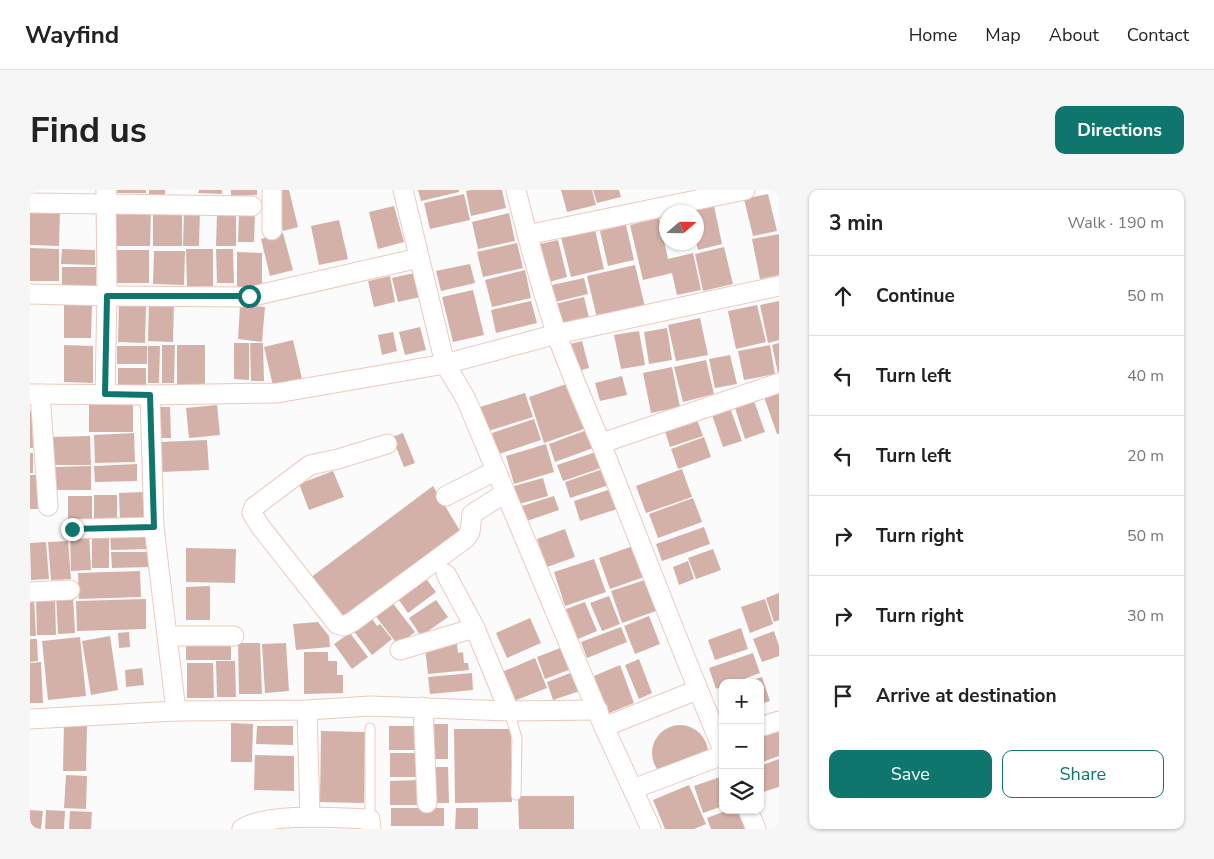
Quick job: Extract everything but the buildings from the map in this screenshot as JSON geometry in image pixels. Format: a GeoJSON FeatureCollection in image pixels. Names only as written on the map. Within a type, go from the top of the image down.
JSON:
{"type":"FeatureCollection","features":[{"type":"Feature","properties":{"kind":"street"},"geometry":{"type":"LineString","coordinates":[[272,190],[272,230]]}},
{"type":"Feature","properties":{"kind":"street"},"geometry":{"type":"LineString","coordinates":[[403,190],[445,364],[466,399],[504,494],[650,829]]}},
{"type":"Feature","properties":{"kind":"street"},"geometry":{"type":"LineString","coordinates":[[516,190],[527,235],[557,334],[573,378],[602,444],[697,690],[719,740]]}},
{"type":"Feature","properties":{"kind":"street"},"geometry":{"type":"LineString","coordinates":[[527,235],[745,190]]}},
{"type":"Feature","properties":{"kind":"street"},"geometry":{"type":"LineString","coordinates":[[30,203],[105,197],[252,206]]}},
{"type":"Feature","properties":{"kind":"street"},"geometry":{"type":"LineString","coordinates":[[105,197],[107,296],[105,394]]}},
{"type":"Feature","properties":{"kind":"street"},"geometry":{"type":"LineString","coordinates":[[30,294],[249,296],[419,258]]}},
{"type":"Feature","properties":{"kind":"street"},"geometry":{"type":"LineString","coordinates":[[48,506],[35,394],[277,393],[445,364],[557,334],[779,286]]}},
{"type":"Feature","properties":{"kind":"street"},"geometry":{"type":"LineString","coordinates":[[602,444],[779,383]]}},
{"type":"Feature","properties":{"kind":"street"},"geometry":{"type":"LineString","coordinates":[[150,395],[154,527],[176,711]]}},
{"type":"Feature","properties":{"kind":"street"},"geometry":{"type":"LineString","coordinates":[[387,444],[338,459],[310,465],[254,507],[252,513],[260,526],[337,624],[344,626],[352,622],[466,538],[470,532],[472,514],[504,494]]}},
{"type":"Feature","properties":{"kind":"street"},"geometry":{"type":"LineString","coordinates":[[446,496],[495,471]]}},
{"type":"Feature","properties":{"kind":"street"},"geometry":{"type":"LineString","coordinates":[[72,529],[154,527]]}},
{"type":"Feature","properties":{"kind":"street"},"geometry":{"type":"LineString","coordinates":[[446,574],[475,628],[509,711]]}},
{"type":"Feature","properties":{"kind":"street"},"geometry":{"type":"LineString","coordinates":[[30,592],[70,590]]}},
{"type":"Feature","properties":{"kind":"street"},"geometry":{"type":"LineString","coordinates":[[400,650],[475,628]]}},
{"type":"Feature","properties":{"kind":"street"},"geometry":{"type":"LineString","coordinates":[[167,636],[234,636]]}},
{"type":"Feature","properties":{"kind":"street"},"geometry":{"type":"LineString","coordinates":[[30,719],[176,711],[307,710],[370,706],[509,711],[601,718],[697,690]]}},
{"type":"Feature","properties":{"kind":"street"},"geometry":{"type":"LineString","coordinates":[[424,707],[427,803]]}},
{"type":"Feature","properties":{"kind":"street"},"geometry":{"type":"LineString","coordinates":[[307,710],[310,816]]}},
{"type":"Feature","properties":{"kind":"street"},"geometry":{"type":"LineString","coordinates":[[764,726],[779,720]]}},
{"type":"Feature","properties":{"kind":"street"},"geometry":{"type":"LineString","coordinates":[[633,789],[719,748]]}},
{"type":"Feature","properties":{"kind":"street"},"geometry":{"type":"LineString","coordinates":[[750,814],[756,829]]}},
{"type":"Feature","properties":{"kind":"street"},"geometry":{"type":"LineString","coordinates":[[242,829],[257,821],[310,816],[371,824]]}},
{"type":"Feature","properties":{"kind":"lane"},"geometry":{"type":"LineString","coordinates":[[509,711],[517,738],[516,795]]}},
{"type":"Feature","properties":{"kind":"lane"},"geometry":{"type":"LineString","coordinates":[[370,728],[371,824]]}},
{"type":"Feature","properties":{"kind":"route"},"geometry":{"type":"LineString","coordinates":[[72,529],[154,527],[150,395],[105,394],[107,296],[249,296]]}}]}
